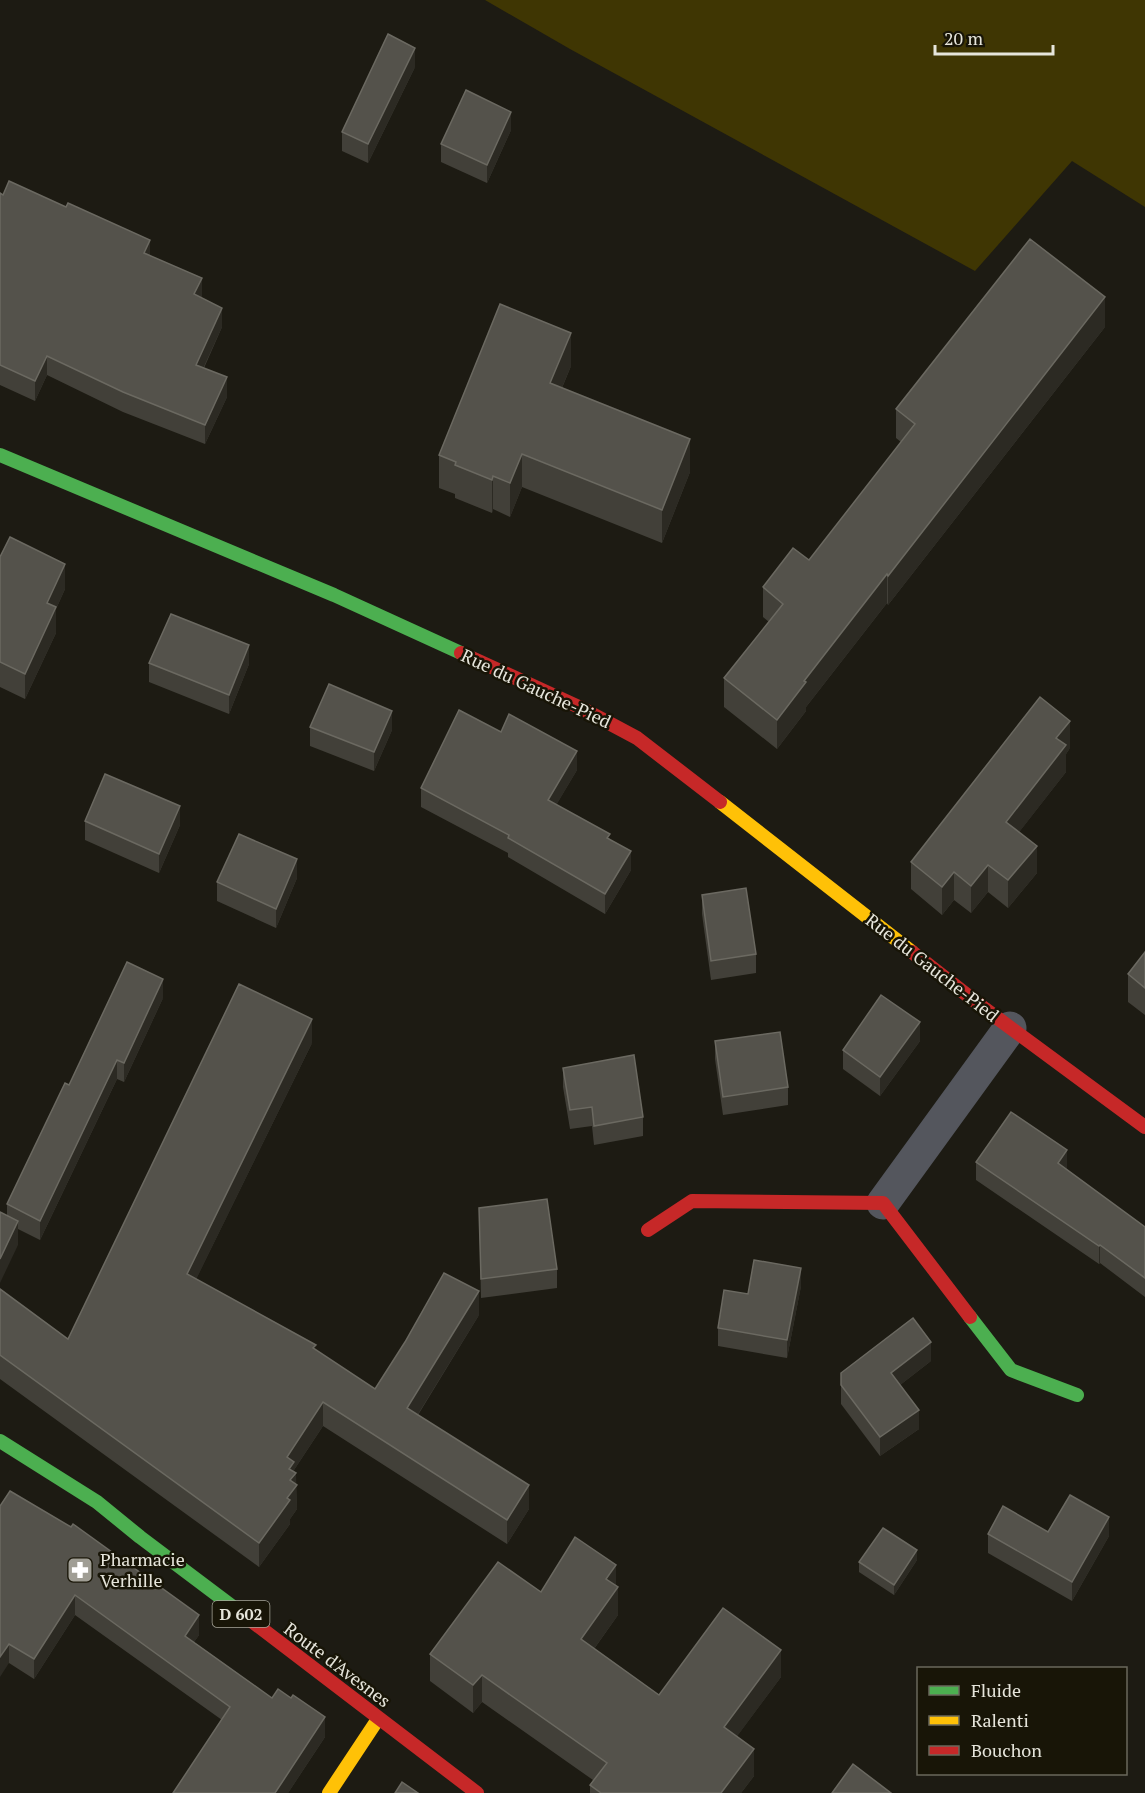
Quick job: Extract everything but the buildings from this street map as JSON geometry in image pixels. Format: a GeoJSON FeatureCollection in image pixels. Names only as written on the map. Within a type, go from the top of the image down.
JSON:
{"type":"FeatureCollection","features":[{"type":"Feature","properties":{"kind":"street","name":"Rue du Gauche-Pied"},"geometry":{"type":"LineString","coordinates":[[0,455],[334,595],[579,707],[637,738],[1010,1028],[1145,1127]]}},
{"type":"Feature","properties":{"kind":"street","name":"Rue du Gauche-Pied"},"geometry":{"type":"LineString","coordinates":[[883,1203],[1010,1028]]}},
{"type":"Feature","properties":{"kind":"street"},"geometry":{"type":"LineString","coordinates":[[648,1230],[692,1201],[883,1203],[1011,1370],[1077,1395]]}},
{"type":"Feature","properties":{"kind":"street","name":"Route d'Avesnes"},"geometry":{"type":"LineString","coordinates":[[0,1441],[97,1502],[477,1793]]}},
{"type":"Feature","properties":{"kind":"street"},"geometry":{"type":"LineString","coordinates":[[329,1793],[378,1719]]}},
{"type":"Feature","properties":{"kind":"shaded area"},"geometry":{"type":"Polygon","coordinates":[[[485,0],[1145,0],[1145,207],[1072,161],[975,271],[485,0]]]}},
{"type":"Feature","properties":{"kind":"traffic: fast"},"geometry":{"type":"LineString","coordinates":[[0,455],[334,595],[461,653]]}},
{"type":"Feature","properties":{"kind":"traffic: fast"},"geometry":{"type":"LineString","coordinates":[[970,1317],[1011,1370],[1077,1395]]}},
{"type":"Feature","properties":{"kind":"traffic: fast"},"geometry":{"type":"LineString","coordinates":[[0,1441],[97,1502],[249,1619]]}},
{"type":"Feature","properties":{"kind":"traffic: slow"},"geometry":{"type":"LineString","coordinates":[[720,802],[912,952]]}},
{"type":"Feature","properties":{"kind":"traffic: slow"},"geometry":{"type":"LineString","coordinates":[[329,1793],[378,1719]]}},
{"type":"Feature","properties":{"kind":"traffic: jam"},"geometry":{"type":"LineString","coordinates":[[461,653],[579,707],[637,738],[720,802]]}},
{"type":"Feature","properties":{"kind":"traffic: jam"},"geometry":{"type":"LineString","coordinates":[[912,952],[1145,1127]]}},
{"type":"Feature","properties":{"kind":"traffic: jam"},"geometry":{"type":"LineString","coordinates":[[648,1230],[692,1201],[883,1203],[970,1317]]}},
{"type":"Feature","properties":{"kind":"traffic: jam"},"geometry":{"type":"LineString","coordinates":[[249,1619],[477,1793]]}},
{"type":"Feature","properties":{"kind":"place","name":"Pharmacie Verhille"},"geometry":{"type":"Point","coordinates":[80,1570]}}]}
